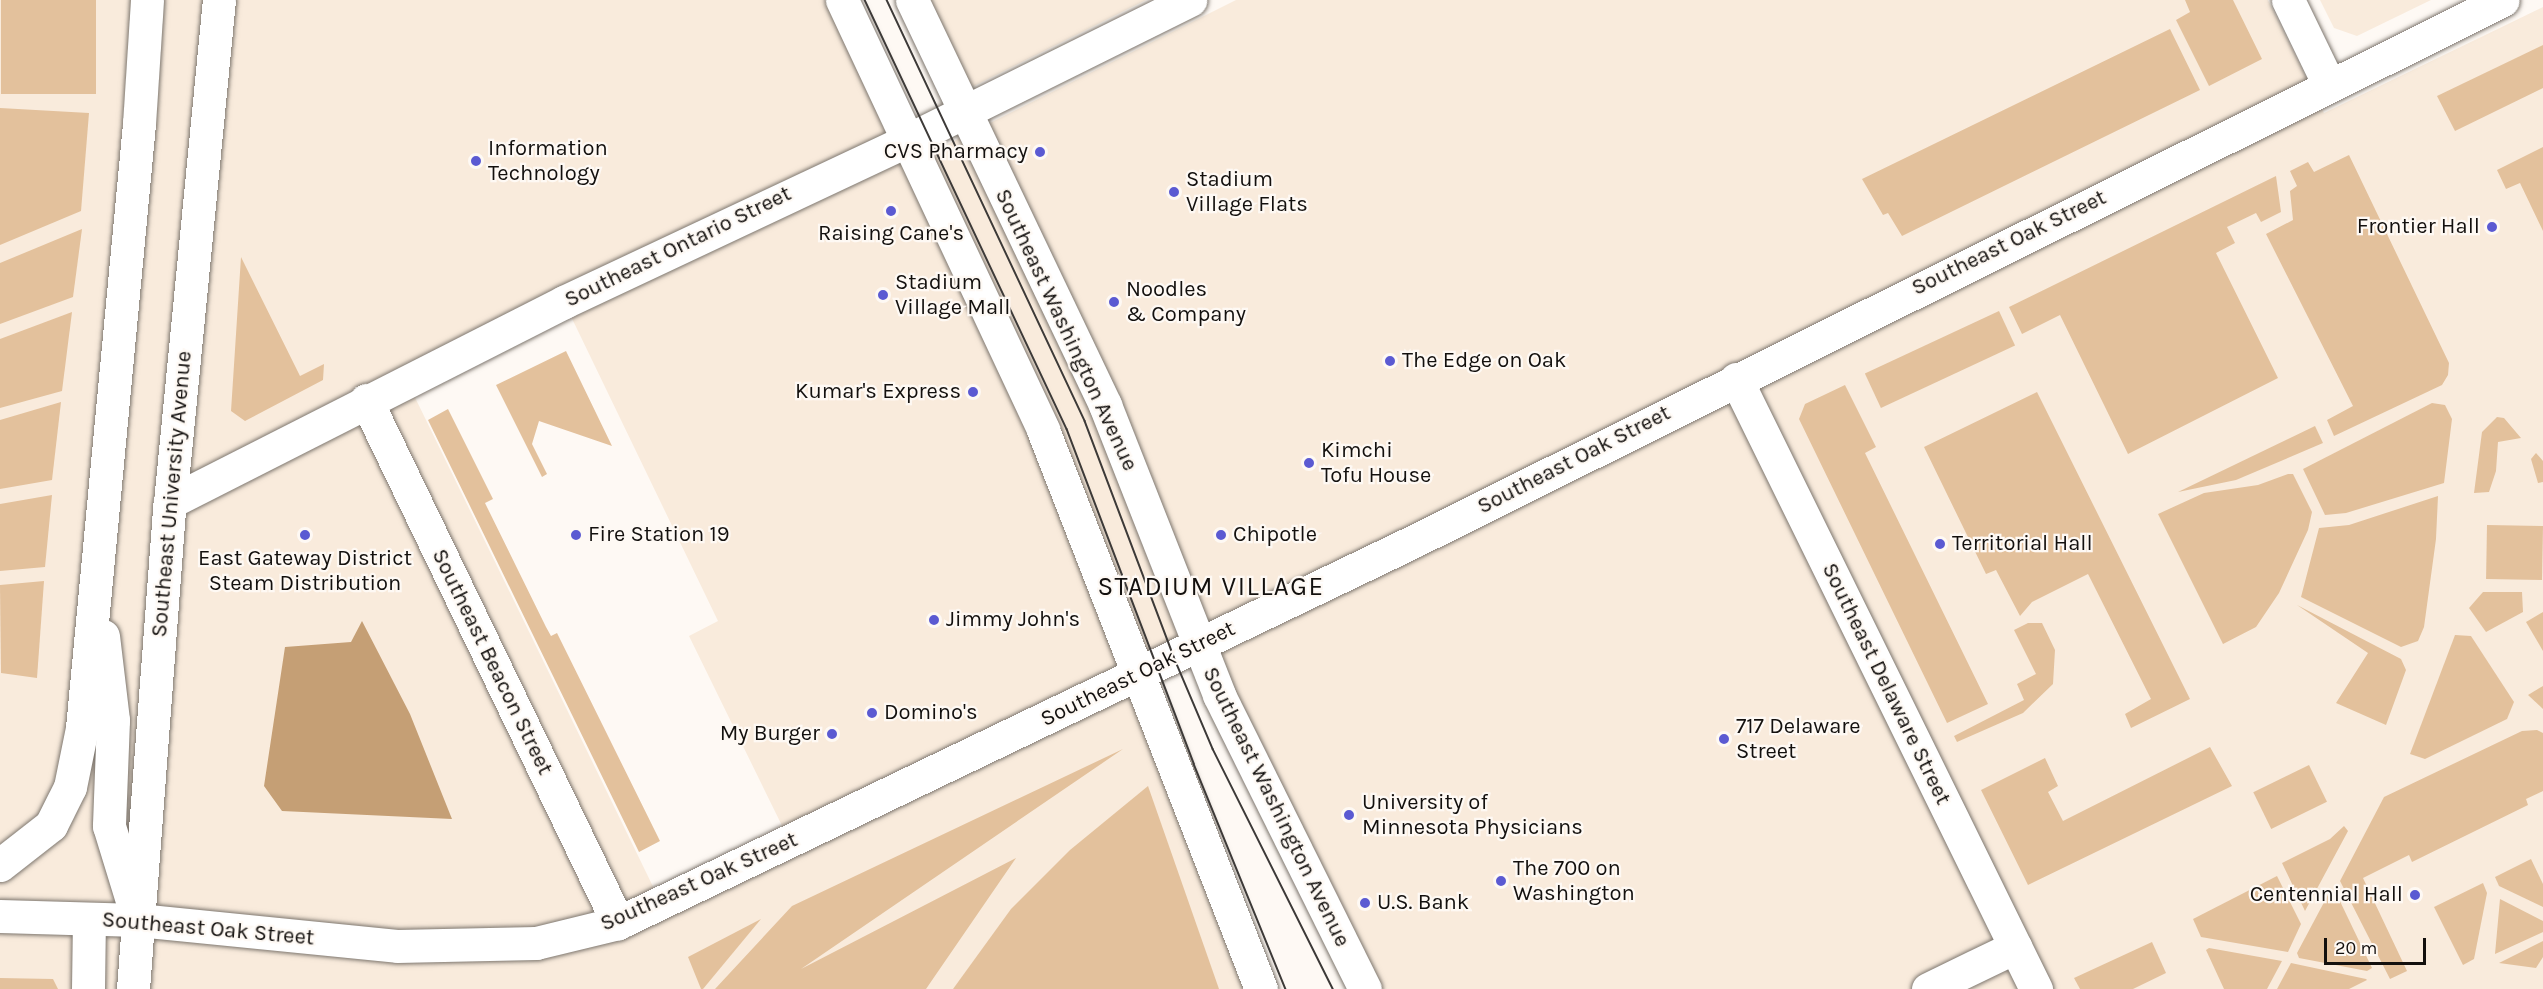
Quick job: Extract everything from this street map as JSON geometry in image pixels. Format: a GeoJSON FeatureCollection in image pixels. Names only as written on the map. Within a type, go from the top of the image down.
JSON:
{"type":"FeatureCollection","features":[{"type":"Feature","properties":{"kind":"street"},"geometry":{"type":"LineString","coordinates":[[0,865],[51,825],[70,787],[82,728],[94,566],[139,124],[147,0]]}},
{"type":"Feature","properties":{"kind":"street","name":"Southeast University Avenue"},"geometry":{"type":"LineString","coordinates":[[133,989],[170,502],[219,0]]}},
{"type":"Feature","properties":{"kind":"street"},"geometry":{"type":"LineString","coordinates":[[842,0],[1014,360],[1261,989]]}},
{"type":"Feature","properties":{"kind":"street","name":"Southeast Washington Avenue"},"geometry":{"type":"LineString","coordinates":[[912,0],[1106,405],[1219,695],[1365,989]]}},
{"type":"Feature","properties":{"kind":"street","name":"Southeast Ontario Street"},"geometry":{"type":"LineString","coordinates":[[170,502],[366,400],[701,236],[910,139],[1190,0]]}},
{"type":"Feature","properties":{"kind":"street"},"geometry":{"type":"LineString","coordinates":[[2288,0],[2329,85]]}},
{"type":"Feature","properties":{"kind":"street","name":"Southeast Oak Street"},"geometry":{"type":"LineString","coordinates":[[0,916],[138,920],[397,946],[536,943],[618,923],[1410,543],[1736,379],[2503,0]]}},
{"type":"Feature","properties":{"kind":"street","name":"Southeast Delaware Street"},"geometry":{"type":"LineString","coordinates":[[1736,379],[2036,989]]}},
{"type":"Feature","properties":{"kind":"street","name":"Southeast Beacon Street"},"geometry":{"type":"LineString","coordinates":[[366,400],[618,923]]}},
{"type":"Feature","properties":{"kind":"street"},"geometry":{"type":"LineString","coordinates":[[94,566],[113,720],[109,826],[138,920]]}},
{"type":"Feature","properties":{"kind":"street"},"geometry":{"type":"LineString","coordinates":[[88,989],[89,919]]}},
{"type":"Feature","properties":{"kind":"street"},"geometry":{"type":"LineString","coordinates":[[1928,989],[2015,947]]}},
{"type":"Feature","properties":{"kind":"shaded area"},"geometry":{"type":"Polygon","coordinates":[[[0,0],[825,0],[904,166],[1236,0],[2268,0],[2324,113],[2543,7],[2543,989],[1365,989],[1199,644],[1139,674],[1261,989],[0,989],[0,0]],[[564,302],[407,381],[661,903],[790,842],[689,636],[718,621],[564,302]]]}},
{"type":"Feature","properties":{"kind":"shaded area"},"geometry":{"type":"Polygon","coordinates":[[[1,0],[96,0],[96,94],[1,94],[1,0]]]}},
{"type":"Feature","properties":{"kind":"shaded area"},"geometry":{"type":"Polygon","coordinates":[[[920,0],[1146,0],[964,91],[920,0]]]}},
{"type":"Feature","properties":{"kind":"shaded area"},"geometry":{"type":"Polygon","coordinates":[[[2185,0],[2233,0],[2262,59],[2209,86],[2176,20],[2190,12],[2185,0]]]}},
{"type":"Feature","properties":{"kind":"shaded area"},"geometry":{"type":"Polygon","coordinates":[[[2320,0],[2431,0],[2357,36],[2334,28],[2320,0]]]}},
{"type":"Feature","properties":{"kind":"shaded area"},"geometry":{"type":"Polygon","coordinates":[[[2170,29],[2200,90],[1902,236],[1888,213],[1883,215],[1862,179],[2170,29]]]}},
{"type":"Feature","properties":{"kind":"shaded area"},"geometry":{"type":"Polygon","coordinates":[[[2543,45],[2543,88],[2455,131],[2437,96],[2543,45]]]}},
{"type":"Feature","properties":{"kind":"shaded area"},"geometry":{"type":"Polygon","coordinates":[[[0,108],[89,113],[81,211],[0,245],[0,108]]]}},
{"type":"Feature","properties":{"kind":"shaded area"},"geometry":{"type":"Polygon","coordinates":[[[2543,147],[2543,231],[2520,183],[2506,189],[2497,170],[2543,147]]]}},
{"type":"Feature","properties":{"kind":"shaded area"},"geometry":{"type":"Polygon","coordinates":[[[2349,155],[2449,363],[2448,375],[2442,385],[2334,436],[2327,420],[2353,406],[2266,234],[2293,220],[2290,191],[2297,186],[2290,171],[2308,162],[2314,172],[2349,155]]]}},
{"type":"Feature","properties":{"kind":"shaded area"},"geometry":{"type":"Polygon","coordinates":[[[2276,176],[2281,212],[2261,222],[2256,213],[2227,227],[2235,243],[2216,253],[2278,378],[2128,454],[2060,315],[2022,334],[2009,307],[2276,176]]]}},
{"type":"Feature","properties":{"kind":"shaded area"},"geometry":{"type":"Polygon","coordinates":[[[82,229],[73,297],[0,324],[0,263],[82,229]]]}},
{"type":"Feature","properties":{"kind":"shaded area"},"geometry":{"type":"Polygon","coordinates":[[[241,257],[300,376],[324,364],[323,380],[245,421],[231,411],[241,257]]]}},
{"type":"Feature","properties":{"kind":"shaded area"},"geometry":{"type":"Polygon","coordinates":[[[1999,311],[2015,345],[1881,408],[1865,374],[1999,311]]]}},
{"type":"Feature","properties":{"kind":"shaded area"},"geometry":{"type":"Polygon","coordinates":[[[72,312],[62,391],[0,408],[0,339],[72,312]]]}},
{"type":"Feature","properties":{"kind":"shaded area"},"geometry":{"type":"Polygon","coordinates":[[[566,351],[612,446],[539,421],[532,444],[547,474],[542,477],[496,385],[566,351]]]}},
{"type":"Feature","properties":{"kind":"shaded area"},"geometry":{"type":"Polygon","coordinates":[[[1845,385],[1876,447],[1865,453],[1988,704],[1947,723],[1799,419],[1805,404],[1845,385]]]}},
{"type":"Feature","properties":{"kind":"shaded area"},"geometry":{"type":"Polygon","coordinates":[[[2037,392],[2190,699],[2131,728],[2125,714],[2151,699],[2088,574],[2032,602],[2020,616],[1996,570],[1986,574],[1924,447],[2037,392]]]}},
{"type":"Feature","properties":{"kind":"shaded area"},"geometry":{"type":"Polygon","coordinates":[[[61,402],[52,480],[0,489],[0,420],[61,402]]]}},
{"type":"Feature","properties":{"kind":"shaded area"},"geometry":{"type":"Polygon","coordinates":[[[2432,403],[2445,405],[2452,419],[2444,483],[2346,513],[2325,515],[2303,469],[2432,403]]]}},
{"type":"Feature","properties":{"kind":"shaded area"},"geometry":{"type":"Polygon","coordinates":[[[448,409],[493,499],[485,503],[546,627],[551,636],[557,633],[660,841],[639,852],[428,420],[448,409]]]}},
{"type":"Feature","properties":{"kind":"shaded area"},"geometry":{"type":"Polygon","coordinates":[[[2497,417],[2504,418],[2521,438],[2498,442],[2496,471],[2489,492],[2474,493],[2482,432],[2497,417]]]}},
{"type":"Feature","properties":{"kind":"shaded area"},"geometry":{"type":"Polygon","coordinates":[[[2315,426],[2323,443],[2236,480],[2178,492],[2315,426]]]}},
{"type":"Feature","properties":{"kind":"shaded area"},"geometry":{"type":"Polygon","coordinates":[[[2536,453],[2543,461],[2543,482],[2538,483],[2531,459],[2536,453]]]}},
{"type":"Feature","properties":{"kind":"shaded area"},"geometry":{"type":"Polygon","coordinates":[[[2293,474],[2312,512],[2308,530],[2279,593],[2256,627],[2223,644],[2158,514],[2204,493],[2258,485],[2293,474]]]}},
{"type":"Feature","properties":{"kind":"shaded area"},"geometry":{"type":"Polygon","coordinates":[[[52,495],[45,567],[0,571],[0,504],[52,495]]]}},
{"type":"Feature","properties":{"kind":"shaded area"},"geometry":{"type":"Polygon","coordinates":[[[2438,496],[2436,539],[2424,627],[2418,641],[2401,647],[2301,597],[2319,528],[2349,525],[2438,496]]]}},
{"type":"Feature","properties":{"kind":"shaded area"},"geometry":{"type":"Polygon","coordinates":[[[2487,525],[2543,526],[2542,580],[2486,579],[2487,525]]]}},
{"type":"Feature","properties":{"kind":"shaded area"},"geometry":{"type":"Polygon","coordinates":[[[44,581],[37,678],[1,673],[0,585],[44,581]]]}},
{"type":"Feature","properties":{"kind":"shaded area"},"geometry":{"type":"Polygon","coordinates":[[[2483,592],[2522,592],[2523,612],[2486,632],[2469,608],[2483,592]]]}},
{"type":"Feature","properties":{"kind":"shaded area"},"geometry":{"type":"Polygon","coordinates":[[[2297,605],[2401,659],[2406,670],[2386,725],[2336,703],[2368,653],[2297,605]]]}},
{"type":"Feature","properties":{"kind":"shaded area"},"geometry":{"type":"Polygon","coordinates":[[[2543,612],[2543,651],[2526,622],[2543,612]]]}},
{"type":"Feature","properties":{"kind":"shaded area"},"geometry":{"type":"Polygon","coordinates":[[[362,621],[410,714],[452,819],[282,811],[264,786],[285,647],[351,642],[362,621]]]}},
{"type":"Feature","properties":{"kind":"shaded area"},"geometry":{"type":"Polygon","coordinates":[[[2028,623],[2042,623],[2055,650],[2053,684],[2023,713],[1957,742],[1954,736],[2024,700],[2017,684],[2036,674],[2014,630],[2028,623]]]}},
{"type":"Feature","properties":{"kind":"shaded area"},"geometry":{"type":"Polygon","coordinates":[[[2455,635],[2471,636],[2514,702],[2507,719],[2425,759],[2410,754],[2455,635]]]}},
{"type":"Feature","properties":{"kind":"shaded area"},"geometry":{"type":"Polygon","coordinates":[[[2543,686],[2543,709],[2528,695],[2543,686]]]}},
{"type":"Feature","properties":{"kind":"shaded area"},"geometry":{"type":"Polygon","coordinates":[[[2537,730],[2543,733],[2543,791],[2526,799],[2528,805],[2412,862],[2409,855],[2363,878],[2407,971],[2390,979],[2340,881],[2384,797],[2522,731],[2537,730]]]}},
{"type":"Feature","properties":{"kind":"shaded area"},"geometry":{"type":"Polygon","coordinates":[[[2210,747],[2232,786],[2028,885],[1981,790],[2045,758],[2058,786],[2048,792],[2063,821],[2210,747]]]}},
{"type":"Feature","properties":{"kind":"shaded area"},"geometry":{"type":"Polygon","coordinates":[[[1123,749],[801,969],[1016,858],[926,989],[715,989],[792,906],[1123,749]]]}},
{"type":"Feature","properties":{"kind":"shaded area"},"geometry":{"type":"Polygon","coordinates":[[[2309,765],[2327,802],[2271,829],[2253,792],[2309,765]]]}},
{"type":"Feature","properties":{"kind":"shaded area"},"geometry":{"type":"Polygon","coordinates":[[[1148,786],[1219,989],[953,989],[1011,909],[1070,850],[1148,786]]]}},
{"type":"Feature","properties":{"kind":"shaded area"},"geometry":{"type":"Polygon","coordinates":[[[2344,826],[2348,831],[2305,911],[2282,863],[2330,839],[2344,826]]]}},
{"type":"Feature","properties":{"kind":"shaded area"},"geometry":{"type":"Polygon","coordinates":[[[2531,859],[2543,884],[2543,907],[2499,886],[2495,877],[2531,859]]]}},
{"type":"Feature","properties":{"kind":"shaded area"},"geometry":{"type":"Polygon","coordinates":[[[2277,876],[2301,924],[2288,952],[2201,937],[2193,919],[2277,876]]]}},
{"type":"Feature","properties":{"kind":"shaded area"},"geometry":{"type":"Polygon","coordinates":[[[2483,883],[2487,893],[2474,959],[2463,965],[2434,907],[2483,883]]]}},
{"type":"Feature","properties":{"kind":"shaded area"},"geometry":{"type":"Polygon","coordinates":[[[2329,893],[2337,895],[2372,968],[2367,971],[2299,958],[2297,953],[2329,893]]]}},
{"type":"Feature","properties":{"kind":"shaded area"},"geometry":{"type":"Polygon","coordinates":[[[2500,899],[2543,921],[2543,932],[2495,954],[2500,899]]]}},
{"type":"Feature","properties":{"kind":"shaded area"},"geometry":{"type":"Polygon","coordinates":[[[761,919],[703,989],[701,989],[688,957],[761,919]]]}},
{"type":"Feature","properties":{"kind":"shaded area"},"geometry":{"type":"Polygon","coordinates":[[[2543,941],[2543,957],[2536,968],[2499,963],[2543,941]]]}},
{"type":"Feature","properties":{"kind":"shaded area"},"geometry":{"type":"Polygon","coordinates":[[[2152,942],[2166,973],[2133,989],[2080,989],[2074,978],[2152,942]]]}},
{"type":"Feature","properties":{"kind":"shaded area"},"geometry":{"type":"Polygon","coordinates":[[[2209,948],[2282,961],[2267,989],[2224,989],[2206,950],[2209,948]]]}},
{"type":"Feature","properties":{"kind":"shaded area"},"geometry":{"type":"Polygon","coordinates":[[[2291,963],[2367,980],[2349,989],[2277,989],[2291,963]]]}},
{"type":"Feature","properties":{"kind":"shaded area"},"geometry":{"type":"Polygon","coordinates":[[[0,978],[53,979],[58,989],[0,989],[0,978]]]}},
{"type":"Feature","properties":{"kind":"tram line"},"geometry":{"type":"LineString","coordinates":[[865,0],[1067,429],[1194,764],[1286,989]]}},
{"type":"Feature","properties":{"kind":"tram line"},"geometry":{"type":"LineString","coordinates":[[887,0],[1085,421],[1174,657],[1213,749],[1333,989]]}},
{"type":"Feature","properties":{"kind":"place","name":"CVS Pharmacy"},"geometry":{"type":"Point","coordinates":[1040,152]}},
{"type":"Feature","properties":{"kind":"place","name":"Information Technology"},"geometry":{"type":"Point","coordinates":[476,161]}},
{"type":"Feature","properties":{"kind":"place","name":"Stadium Village Flats"},"geometry":{"type":"Point","coordinates":[1174,192]}},
{"type":"Feature","properties":{"kind":"place","name":"Raising Cane's"},"geometry":{"type":"Point","coordinates":[891,211]}},
{"type":"Feature","properties":{"kind":"place","name":"Frontier Hall"},"geometry":{"type":"Point","coordinates":[2492,227]}},
{"type":"Feature","properties":{"kind":"place","name":"Stadium Village Mall"},"geometry":{"type":"Point","coordinates":[883,295]}},
{"type":"Feature","properties":{"kind":"place","name":"Noodles & Company"},"geometry":{"type":"Point","coordinates":[1114,302]}},
{"type":"Feature","properties":{"kind":"place","name":"The Edge on Oak"},"geometry":{"type":"Point","coordinates":[1390,361]}},
{"type":"Feature","properties":{"kind":"place","name":"Kumar's Express"},"geometry":{"type":"Point","coordinates":[973,392]}},
{"type":"Feature","properties":{"kind":"place","name":"Kimchi Tofu House"},"geometry":{"type":"Point","coordinates":[1309,463]}},
{"type":"Feature","properties":{"kind":"place","name":"East Gateway District Steam Distribution"},"geometry":{"type":"Point","coordinates":[305,535]}},
{"type":"Feature","properties":{"kind":"place","name":"Fire Station 19"},"geometry":{"type":"Point","coordinates":[576,535]}},
{"type":"Feature","properties":{"kind":"place","name":"Chipotle"},"geometry":{"type":"Point","coordinates":[1221,535]}},
{"type":"Feature","properties":{"kind":"place","name":"Territorial Hall"},"geometry":{"type":"Point","coordinates":[1940,544]}},
{"type":"Feature","properties":{"kind":"place","name":"Jimmy John's"},"geometry":{"type":"Point","coordinates":[934,620]}},
{"type":"Feature","properties":{"kind":"place","name":"Domino's"},"geometry":{"type":"Point","coordinates":[872,713]}},
{"type":"Feature","properties":{"kind":"place","name":"My Burger"},"geometry":{"type":"Point","coordinates":[832,734]}},
{"type":"Feature","properties":{"kind":"place","name":"717 Delaware Street"},"geometry":{"type":"Point","coordinates":[1724,739]}},
{"type":"Feature","properties":{"kind":"place","name":"University of Minnesota Physicians"},"geometry":{"type":"Point","coordinates":[1349,815]}},
{"type":"Feature","properties":{"kind":"place","name":"The 700 on Washington"},"geometry":{"type":"Point","coordinates":[1501,881]}},
{"type":"Feature","properties":{"kind":"place","name":"Centennial Hall"},"geometry":{"type":"Point","coordinates":[2415,895]}},
{"type":"Feature","properties":{"kind":"place","name":"U.S. Bank"},"geometry":{"type":"Point","coordinates":[1365,903]}},
{"type":"Feature","properties":{"kind":"district","name":"STADIUM VILLAGE"},"geometry":{"type":"Point","coordinates":[1211,587]}}]}
